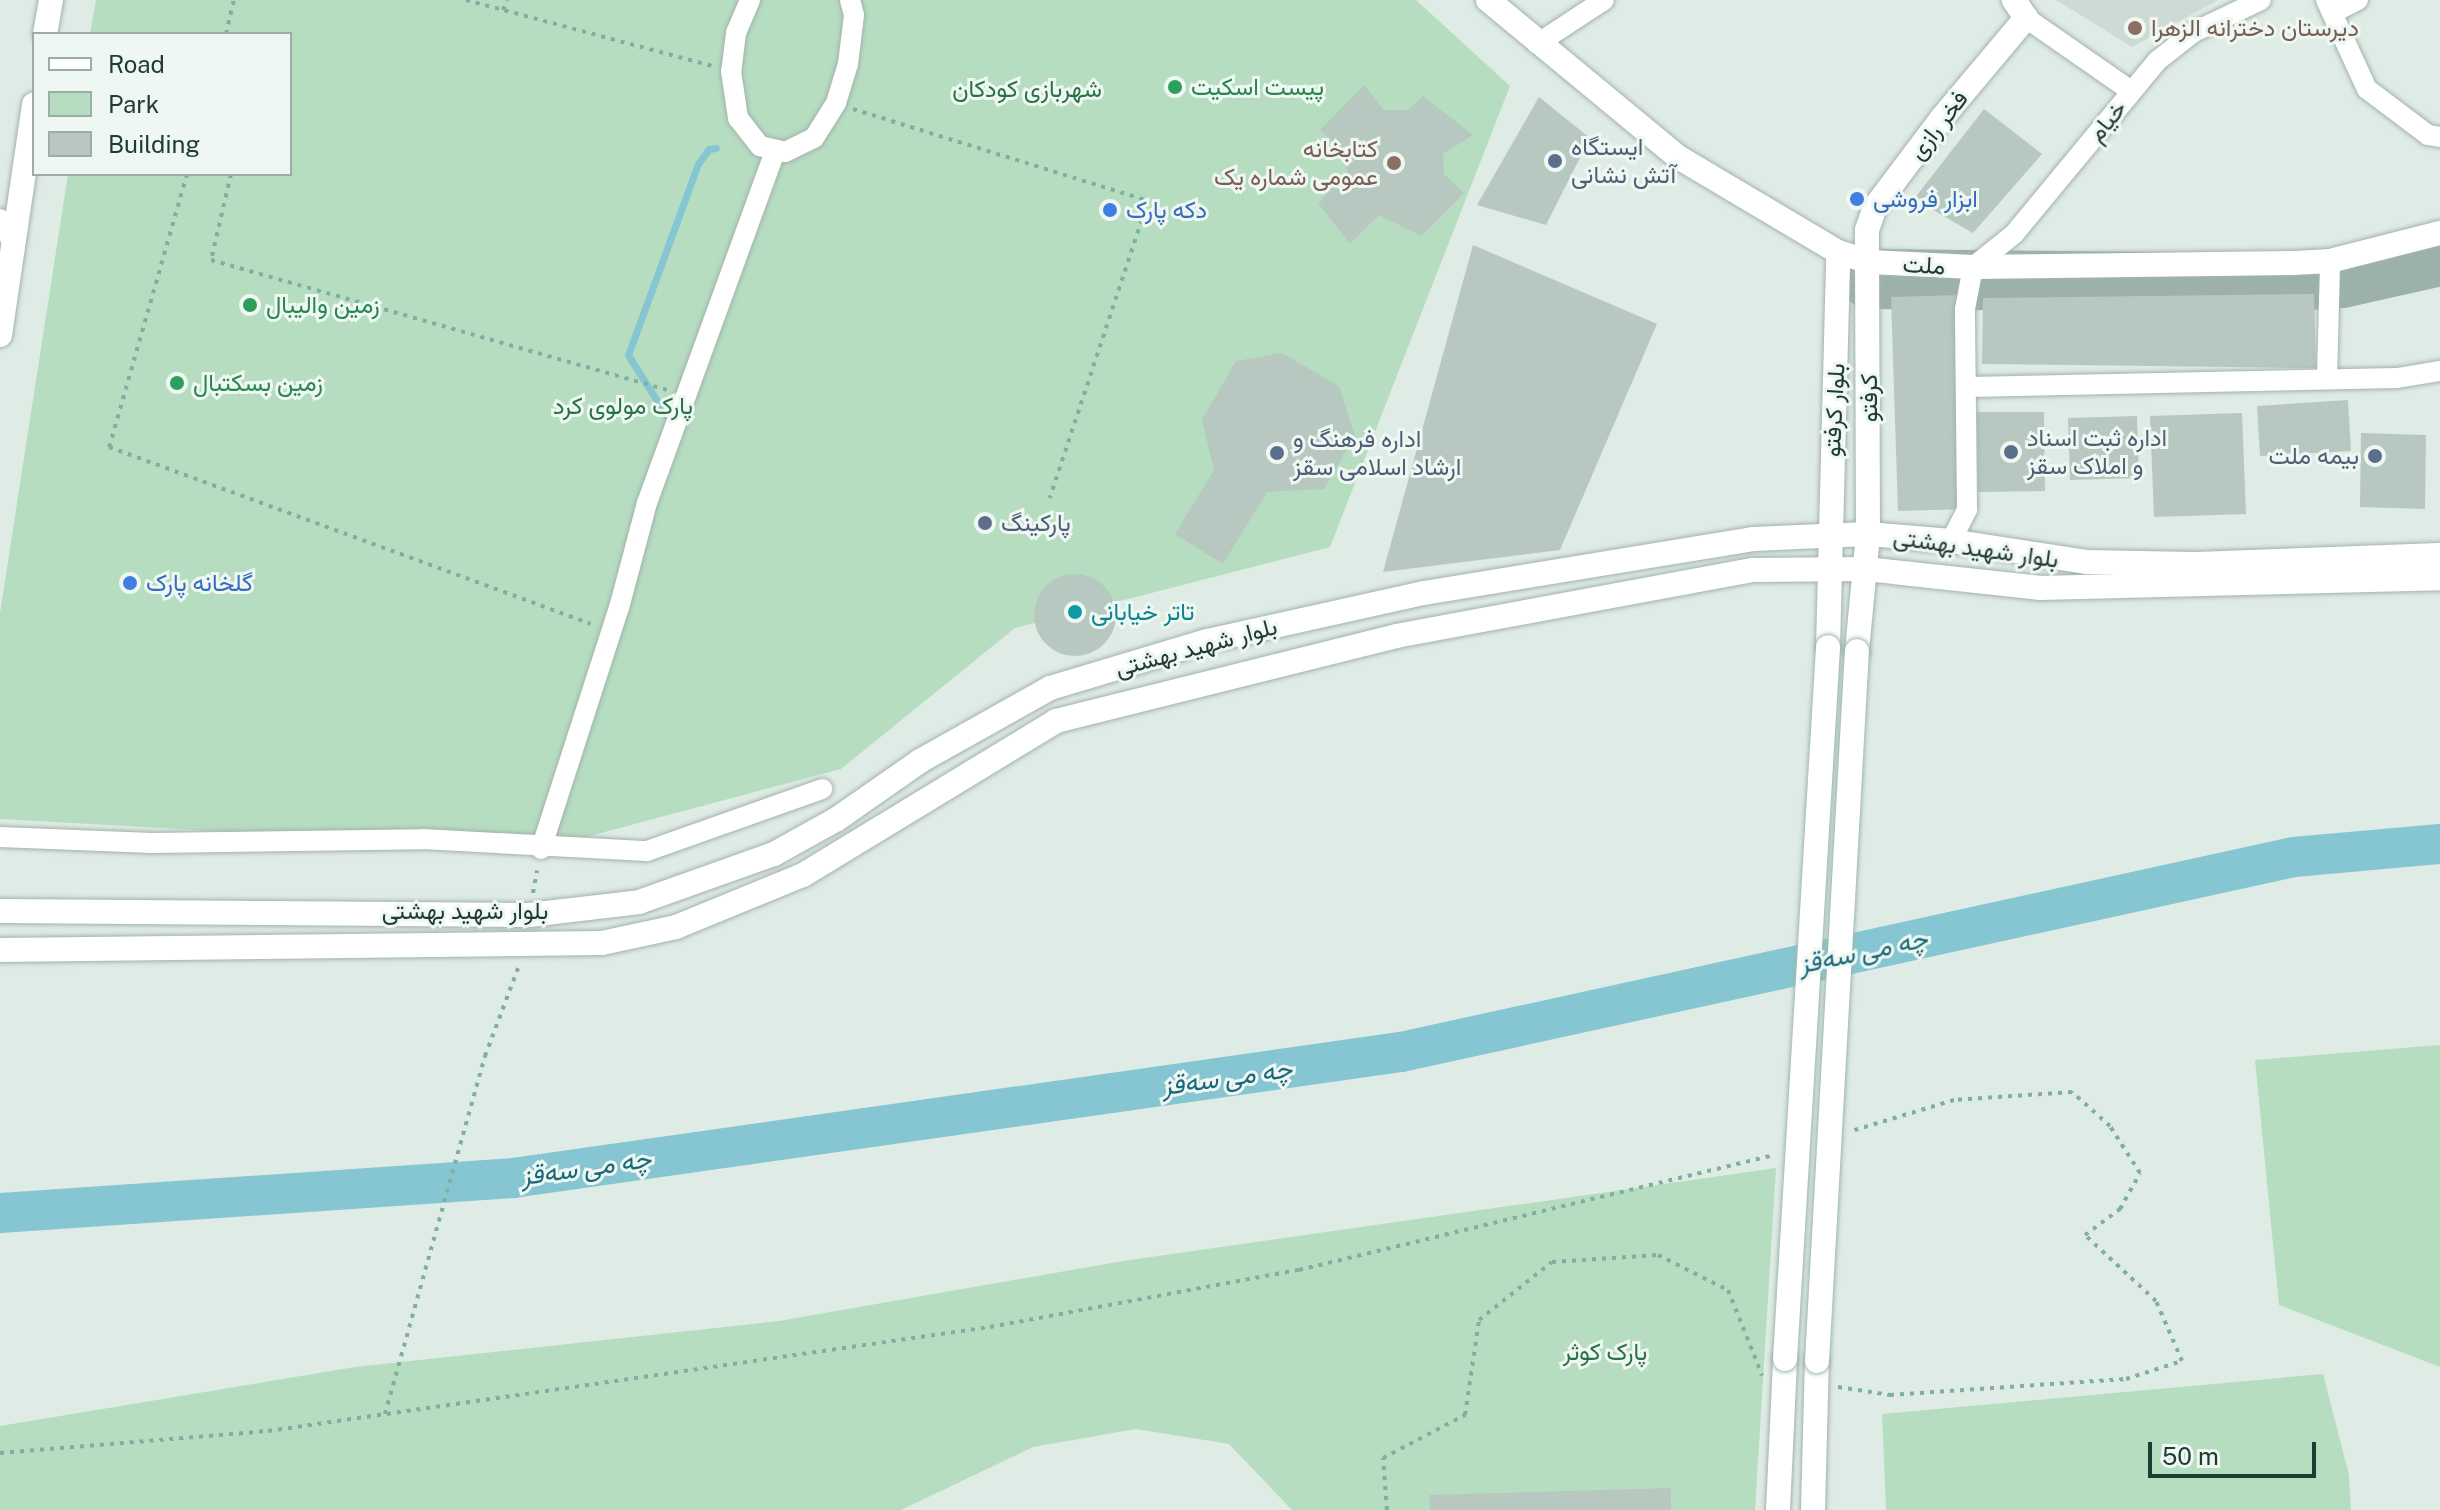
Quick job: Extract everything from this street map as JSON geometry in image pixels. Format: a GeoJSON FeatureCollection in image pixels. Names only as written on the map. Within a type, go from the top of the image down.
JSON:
{"type":"FeatureCollection","features":[{"type":"Feature","properties":{"kind":"main road"},"geometry":{"type":"LineString","coordinates":[[45,32],[51,0]]}},
{"type":"Feature","properties":{"kind":"main road","name":"ملت"},"geometry":{"type":"LineString","coordinates":[[1488,0],[1537,44],[1678,157],[1838,252],[1870,262],[1973,267],[2330,261],[2440,233]]}},
{"type":"Feature","properties":{"kind":"main road","name":"فخر رازی"},"geometry":{"type":"LineString","coordinates":[[1870,262],[1867,230],[1875,207],[2020,9]]}},
{"type":"Feature","properties":{"kind":"main road"},"geometry":{"type":"LineString","coordinates":[[0,335],[32,117]]}},
{"type":"Feature","properties":{"kind":"main road","name":"بلوار کرفتو"},"geometry":{"type":"LineString","coordinates":[[1778,1510],[1779,1368],[1828,647],[1827,535],[1838,252]]}},
{"type":"Feature","properties":{"kind":"main road","name":"کرفتو"},"geometry":{"type":"LineString","coordinates":[[1813,1510],[1817,1361],[1857,651],[1868,534],[1870,262]]}},
{"type":"Feature","properties":{"kind":"main road","name":"بلوار شهید بهشتی"},"geometry":{"type":"LineString","coordinates":[[0,911],[529,915],[639,902],[774,854],[837,819],[920,761],[1050,688],[1207,641],[1424,593],[1753,539],[1868,534],[1951,541],[2087,562],[2195,564],[2440,555]]}},
{"type":"Feature","properties":{"kind":"main road","name":"بلوار شهید بهشتی"},"geometry":{"type":"LineString","coordinates":[[0,950],[602,943],[676,927],[803,875],[1056,721],[1396,636],[1753,570],[1866,569],[2041,588],[2440,578]]}},
{"type":"Feature","properties":{"kind":"street"},"geometry":{"type":"LineString","coordinates":[[750,0],[736,33],[731,71],[738,118],[760,146],[775,151],[814,138],[836,103],[848,64],[854,15],[850,0]]}},
{"type":"Feature","properties":{"kind":"street"},"geometry":{"type":"LineString","coordinates":[[1537,44],[1604,0]]}},
{"type":"Feature","properties":{"kind":"street","name":"خیام"},"geometry":{"type":"LineString","coordinates":[[1973,267],[2014,234],[2131,91],[2194,32],[2261,0]]}},
{"type":"Feature","properties":{"kind":"street"},"geometry":{"type":"LineString","coordinates":[[2358,0],[2330,6],[2367,89],[2428,135],[2440,137]]}},
{"type":"Feature","properties":{"kind":"street"},"geometry":{"type":"LineString","coordinates":[[2020,9],[2131,91]]}},
{"type":"Feature","properties":{"kind":"street"},"geometry":{"type":"LineString","coordinates":[[541,849],[608,630],[619,608],[647,503],[775,151]]}},
{"type":"Feature","properties":{"kind":"street"},"geometry":{"type":"LineString","coordinates":[[0,219],[12,242]]}},
{"type":"Feature","properties":{"kind":"street"},"geometry":{"type":"LineString","coordinates":[[2327,379],[2330,261]]}},
{"type":"Feature","properties":{"kind":"street"},"geometry":{"type":"LineString","coordinates":[[1951,541],[1967,509],[1969,387],[1965,309],[1973,267]]}},
{"type":"Feature","properties":{"kind":"street"},"geometry":{"type":"LineString","coordinates":[[1969,387],[2327,379],[2440,371]]}},
{"type":"Feature","properties":{"kind":"street"},"geometry":{"type":"LineString","coordinates":[[0,837],[152,843],[423,839],[541,849],[647,851],[822,789]]}},
{"type":"Feature","properties":{"kind":"path"},"geometry":{"type":"LineString","coordinates":[[226,32],[234,0]]}},
{"type":"Feature","properties":{"kind":"path"},"geometry":{"type":"LineString","coordinates":[[466,0],[731,71]]}},
{"type":"Feature","properties":{"kind":"path"},"geometry":{"type":"LineString","coordinates":[[503,10],[507,0]]}},
{"type":"Feature","properties":{"kind":"path"},"geometry":{"type":"LineString","coordinates":[[836,103],[1148,201],[1050,498]]}},
{"type":"Feature","properties":{"kind":"path"},"geometry":{"type":"LineString","coordinates":[[186,176],[109,447],[608,630]]}},
{"type":"Feature","properties":{"kind":"path"},"geometry":{"type":"LineString","coordinates":[[231,176],[211,260],[688,396]]}},
{"type":"Feature","properties":{"kind":"path"},"geometry":{"type":"LineString","coordinates":[[385,1414],[485,1056],[526,944]]}},
{"type":"Feature","properties":{"kind":"path"},"geometry":{"type":"LineString","coordinates":[[1831,1386],[1890,1395],[2110,1380],[2182,1361],[2156,1301],[2085,1235],[2120,1209],[2140,1173],[2110,1126],[2072,1092],[1954,1100],[1839,1135]]}},
{"type":"Feature","properties":{"kind":"path"},"geometry":{"type":"LineString","coordinates":[[0,1453],[268,1431],[990,1327],[1299,1270],[1781,1153]]}},
{"type":"Feature","properties":{"kind":"path"},"geometry":{"type":"LineString","coordinates":[[1387,1510],[1383,1458],[1465,1415],[1479,1320],[1552,1262],[1658,1255],[1728,1290],[1758,1375],[1779,1368]]}},
{"type":"Feature","properties":{"kind":"shaded area","name":"دیرستان دخترانه الزهرا"},"geometry":{"type":"Polygon","coordinates":[[[2056,0],[2218,0],[2132,47],[2056,0]]]}},
{"type":"Feature","properties":{"kind":"green space","name":"پارک مولوی کرد"},"geometry":{"type":"Polygon","coordinates":[[[96,0],[1416,0],[1510,86],[1330,547],[1015,628],[841,769],[541,849],[0,819],[0,613],[68,176],[292,176],[292,32],[90,32],[96,0]]]}},
{"type":"Feature","properties":{"kind":"green space"},"geometry":{"type":"Polygon","coordinates":[[[2440,1045],[2440,1367],[2279,1305],[2255,1060],[2440,1045]]]}},
{"type":"Feature","properties":{"kind":"green space","name":"پارک کوثر"},"geometry":{"type":"Polygon","coordinates":[[[1776,1168],[1755,1510],[1292,1510],[1229,1444],[1136,1429],[1033,1447],[901,1510],[0,1510],[0,1426],[355,1367],[779,1321],[1123,1261],[1776,1168]]]}},
{"type":"Feature","properties":{"kind":"green space"},"geometry":{"type":"Polygon","coordinates":[[[2323,1374],[2349,1475],[2351,1510],[1886,1510],[1882,1414],[2323,1374]]]}},
{"type":"Feature","properties":{"kind":"building","name":"کتابخانه عمومی شماره یک"},"geometry":{"type":"Polygon","coordinates":[[[1364,85],[1384,110],[1408,110],[1423,96],[1473,135],[1443,154],[1444,174],[1464,193],[1421,236],[1379,215],[1350,244],[1318,203],[1347,173],[1344,152],[1320,130],[1364,85]]]}},
{"type":"Feature","properties":{"kind":"building"},"geometry":{"type":"Polygon","coordinates":[[[1539,97],[1590,138],[1546,225],[1477,205],[1539,97]]]}},
{"type":"Feature","properties":{"kind":"building"},"geometry":{"type":"Polygon","coordinates":[[[1984,109],[2042,154],[1973,233],[1914,199],[1984,109]]]}},
{"type":"Feature","properties":{"kind":"building"},"geometry":{"type":"Polygon","coordinates":[[[1473,245],[1657,324],[1560,550],[1383,572],[1473,245]]]}},
{"type":"Feature","properties":{"kind":"building"},"geometry":{"type":"Polygon","coordinates":[[[2314,294],[2316,368],[1982,364],[1983,298],[2314,294]]]}},
{"type":"Feature","properties":{"kind":"building"},"geometry":{"type":"Polygon","coordinates":[[[1960,295],[1967,509],[1898,511],[1891,297],[1960,295]]]}},
{"type":"Feature","properties":{"kind":"building","name":"اداره فرهنگ و ارشاد اسلامی سقز"},"geometry":{"type":"Polygon","coordinates":[[[1282,353],[1339,386],[1355,436],[1324,489],[1267,492],[1223,564],[1175,534],[1214,470],[1202,420],[1236,361],[1282,353]]]}},
{"type":"Feature","properties":{"kind":"building"},"geometry":{"type":"Polygon","coordinates":[[[2348,400],[2351,451],[2260,456],[2257,406],[2348,400]]]}},
{"type":"Feature","properties":{"kind":"building","name":"اداره ثبت اسناد و املاک سقز"},"geometry":{"type":"Polygon","coordinates":[[[1977,412],[2044,412],[2045,491],[1978,492],[1977,412]]]}},
{"type":"Feature","properties":{"kind":"building"},"geometry":{"type":"Polygon","coordinates":[[[2242,413],[2246,514],[2154,517],[2150,416],[2242,413]]]}},
{"type":"Feature","properties":{"kind":"building"},"geometry":{"type":"Polygon","coordinates":[[[2137,416],[2139,478],[2070,480],[2068,418],[2137,416]]]}},
{"type":"Feature","properties":{"kind":"building"},"geometry":{"type":"Polygon","coordinates":[[[2361,433],[2426,435],[2425,509],[2360,507],[2361,433]]]}},
{"type":"Feature","properties":{"kind":"building","name":"تاتر خیابانی"},"geometry":{"type":"Polygon","coordinates":[[[1067,574],[1083,574],[1098,581],[1109,592],[1116,615],[1113,631],[1104,644],[1083,656],[1067,656],[1052,649],[1041,638],[1034,623],[1034,607],[1041,592],[1052,581],[1067,574]]]}},
{"type":"Feature","properties":{"kind":"building"},"geometry":{"type":"Polygon","coordinates":[[[1671,1488],[1671,1510],[1430,1510],[1429,1495],[1671,1488]]]}},
{"type":"Feature","properties":{"kind":"waterway"},"geometry":{"type":"LineString","coordinates":[[671,423],[628,355],[698,164],[709,149],[716,148]]}},
{"type":"Feature","properties":{"kind":"waterway","name":"چە می سەقز"},"geometry":{"type":"LineString","coordinates":[[0,1213],[513,1178],[1401,1052],[2294,857],[2440,844]]}},
{"type":"Feature","properties":{"kind":"taxiway"},"geometry":{"type":"LineString","coordinates":[[1870,279],[2260,283],[2342,278],[2440,256]]}},
{"type":"Feature","properties":{"kind":"place","name":"دیرستان دخترانه الزهرا"},"geometry":{"type":"Point","coordinates":[2135,28]}},
{"type":"Feature","properties":{"kind":"place","name":"پیست اسکیت"},"geometry":{"type":"Point","coordinates":[1175,87]}},
{"type":"Feature","properties":{"kind":"place","name":"ایستگاه آتش نشانی"},"geometry":{"type":"Point","coordinates":[1555,161]}},
{"type":"Feature","properties":{"kind":"place","name":"کتابخانه عمومی شماره یک"},"geometry":{"type":"Point","coordinates":[1394,163]}},
{"type":"Feature","properties":{"kind":"place","name":"ابزار فروشی"},"geometry":{"type":"Point","coordinates":[1857,199]}},
{"type":"Feature","properties":{"kind":"place","name":"دکه پارک"},"geometry":{"type":"Point","coordinates":[1110,210]}},
{"type":"Feature","properties":{"kind":"place","name":"زمین والیبال"},"geometry":{"type":"Point","coordinates":[250,305]}},
{"type":"Feature","properties":{"kind":"place","name":"زمین بسکتبال"},"geometry":{"type":"Point","coordinates":[177,383]}},
{"type":"Feature","properties":{"kind":"place","name":"اداره ثبت اسناد و املاک سقز"},"geometry":{"type":"Point","coordinates":[2011,452]}},
{"type":"Feature","properties":{"kind":"place","name":"اداره فرهنگ و ارشاد اسلامی سقز"},"geometry":{"type":"Point","coordinates":[1277,453]}},
{"type":"Feature","properties":{"kind":"place","name":"بیمه ملت"},"geometry":{"type":"Point","coordinates":[2375,456]}},
{"type":"Feature","properties":{"kind":"place","name":"پارکینگ"},"geometry":{"type":"Point","coordinates":[985,523]}},
{"type":"Feature","properties":{"kind":"place","name":"گلخانه پارک"},"geometry":{"type":"Point","coordinates":[130,583]}},
{"type":"Feature","properties":{"kind":"place","name":"تاتر خیابانی"},"geometry":{"type":"Point","coordinates":[1075,612]}},
{"type":"Feature","properties":{"kind":"park label","name":"شهربازی کودکان"},"geometry":{"type":"Point","coordinates":[1027,89]}}]}
